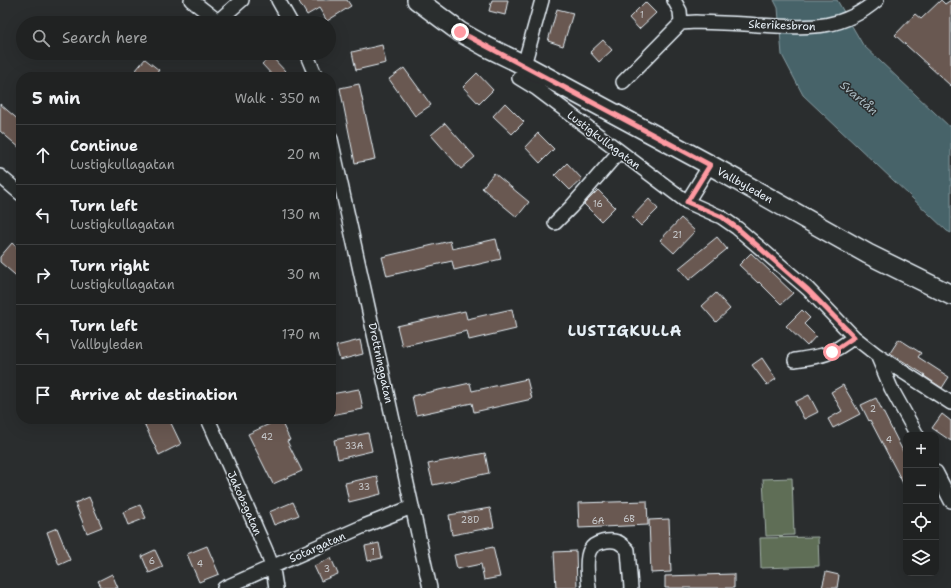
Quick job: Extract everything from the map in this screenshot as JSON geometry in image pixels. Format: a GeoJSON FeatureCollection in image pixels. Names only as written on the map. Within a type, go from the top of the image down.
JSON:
{"type":"FeatureCollection","features":[{"type":"Feature","properties":{"kind":"main road","name":"Vallbyleden"},"geometry":{"type":"LineString","coordinates":[[417,0],[460,32],[484,46],[522,72],[710,165],[868,254],[951,295]]}},
{"type":"Feature","properties":{"kind":"street"},"geometry":{"type":"LineString","coordinates":[[191,0],[212,16]]}},
{"type":"Feature","properties":{"kind":"street"},"geometry":{"type":"LineString","coordinates":[[224,16],[242,0]]}},
{"type":"Feature","properties":{"kind":"street"},"geometry":{"type":"LineString","coordinates":[[278,0],[288,16]]}},
{"type":"Feature","properties":{"kind":"street"},"geometry":{"type":"LineString","coordinates":[[522,72],[542,0]]}},
{"type":"Feature","properties":{"kind":"street"},"geometry":{"type":"LineString","coordinates":[[623,82],[681,23],[680,11],[674,0]]}},
{"type":"Feature","properties":{"kind":"street","name":"Skerikesbron"},"geometry":{"type":"LineString","coordinates":[[681,23],[696,22],[791,27],[821,26],[845,20],[858,14],[877,0]]}},
{"type":"Feature","properties":{"kind":"street"},"geometry":{"type":"LineString","coordinates":[[309,60],[314,72]]}},
{"type":"Feature","properties":{"kind":"street","name":"Lustigkullagatan"},"geometry":{"type":"LineString","coordinates":[[522,72],[537,89],[687,202],[722,217],[737,228],[808,290],[854,337],[877,355],[951,403]]}},
{"type":"Feature","properties":{"kind":"street"},"geometry":{"type":"LineString","coordinates":[[555,223],[619,152]]}},
{"type":"Feature","properties":{"kind":"street","name":"Drottninggatan"},"geometry":{"type":"LineString","coordinates":[[336,162],[430,588]]}},
{"type":"Feature","properties":{"kind":"street"},"geometry":{"type":"LineString","coordinates":[[687,202],[710,165]]}},
{"type":"Feature","properties":{"kind":"street"},"geometry":{"type":"LineString","coordinates":[[0,176],[16,190]]}},
{"type":"Feature","properties":{"kind":"street"},"geometry":{"type":"LineString","coordinates":[[795,360],[828,354],[842,347],[854,337]]}},
{"type":"Feature","properties":{"kind":"street"},"geometry":{"type":"LineString","coordinates":[[877,355],[891,388],[914,432]]}},
{"type":"Feature","properties":{"kind":"street","name":"Jakobsgatan"},"geometry":{"type":"LineString","coordinates":[[210,424],[253,522],[267,550],[273,567],[276,588]]}},
{"type":"Feature","properties":{"kind":"street"},"geometry":{"type":"LineString","coordinates":[[939,478],[951,501]]}},
{"type":"Feature","properties":{"kind":"street","name":"Sotargatan"},"geometry":{"type":"LineString","coordinates":[[224,588],[364,526],[412,507]]}},
{"type":"Feature","properties":{"kind":"street"},"geometry":{"type":"LineString","coordinates":[[589,588],[588,558],[590,550],[595,545],[604,542],[617,542],[628,550],[631,588]]}},
{"type":"Feature","properties":{"kind":"green space"},"geometry":{"type":"Polygon","coordinates":[[[792,478],[794,535],[766,536],[763,479],[792,478]]]}},
{"type":"Feature","properties":{"kind":"green space"},"geometry":{"type":"Polygon","coordinates":[[[818,537],[819,566],[761,568],[760,538],[818,537]]]}},
{"type":"Feature","properties":{"kind":"water","name":"Svartån"},"geometry":{"type":"Polygon","coordinates":[[[774,0],[837,0],[863,45],[951,128],[951,233],[947,231],[803,95],[782,55],[778,8],[774,0]]]}},
{"type":"Feature","properties":{"kind":"building"},"geometry":{"type":"Polygon","coordinates":[[[298,0],[347,0],[351,6],[335,16],[324,16],[319,8],[307,15],[298,0]]]}},
{"type":"Feature","properties":{"kind":"building"},"geometry":{"type":"Polygon","coordinates":[[[492,0],[508,0],[505,15],[489,11],[492,0]]]}},
{"type":"Feature","properties":{"kind":"building"},"geometry":{"type":"Polygon","coordinates":[[[941,0],[945,4],[951,0],[951,86],[895,35],[915,14],[921,19],[941,0]]]}},
{"type":"Feature","properties":{"kind":"building"},"geometry":{"type":"Polygon","coordinates":[[[645,2],[656,13],[639,29],[629,18],[645,2]]]}},
{"type":"Feature","properties":{"kind":"building"},"geometry":{"type":"Polygon","coordinates":[[[557,9],[573,13],[563,46],[548,41],[557,9]]]}},
{"type":"Feature","properties":{"kind":"building"},"geometry":{"type":"Polygon","coordinates":[[[603,40],[612,50],[599,62],[590,52],[603,40]]]}},
{"type":"Feature","properties":{"kind":"building"},"geometry":{"type":"Polygon","coordinates":[[[382,45],[386,63],[356,70],[352,52],[382,45]]]}},
{"type":"Feature","properties":{"kind":"building"},"geometry":{"type":"Polygon","coordinates":[[[144,60],[146,60],[159,70],[158,72],[139,72],[136,70],[144,60]]]}},
{"type":"Feature","properties":{"kind":"building"},"geometry":{"type":"Polygon","coordinates":[[[266,60],[275,60],[286,72],[269,72],[262,64],[266,60]]]}},
{"type":"Feature","properties":{"kind":"building"},"geometry":{"type":"Polygon","coordinates":[[[404,68],[431,105],[415,116],[389,79],[404,68]]]}},
{"type":"Feature","properties":{"kind":"building"},"geometry":{"type":"Polygon","coordinates":[[[477,73],[493,90],[479,104],[463,87],[477,73]]]}},
{"type":"Feature","properties":{"kind":"building"},"geometry":{"type":"Polygon","coordinates":[[[359,84],[375,159],[355,163],[340,88],[359,84]]]}},
{"type":"Feature","properties":{"kind":"building"},"geometry":{"type":"Polygon","coordinates":[[[505,103],[524,122],[512,134],[493,116],[505,103]]]}},
{"type":"Feature","properties":{"kind":"building"},"geometry":{"type":"Polygon","coordinates":[[[0,104],[16,118],[16,145],[0,131],[0,104]]]}},
{"type":"Feature","properties":{"kind":"building"},"geometry":{"type":"Polygon","coordinates":[[[445,123],[475,157],[461,169],[431,135],[445,123]]]}},
{"type":"Feature","properties":{"kind":"building"},"geometry":{"type":"Polygon","coordinates":[[[538,133],[554,149],[540,163],[525,147],[538,133]]]}},
{"type":"Feature","properties":{"kind":"building"},"geometry":{"type":"Polygon","coordinates":[[[567,163],[582,179],[570,190],[555,175],[567,163]]]}},
{"type":"Feature","properties":{"kind":"building"},"geometry":{"type":"Polygon","coordinates":[[[494,173],[529,202],[517,217],[482,188],[494,173]]]}},
{"type":"Feature","properties":{"kind":"building"},"geometry":{"type":"Polygon","coordinates":[[[598,190],[615,207],[601,221],[584,204],[598,190]]]}},
{"type":"Feature","properties":{"kind":"building"},"geometry":{"type":"Polygon","coordinates":[[[649,199],[658,209],[641,226],[632,217],[649,199]]]}},
{"type":"Feature","properties":{"kind":"building"},"geometry":{"type":"Polygon","coordinates":[[[681,218],[695,231],[674,253],[660,240],[681,218]]]}},
{"type":"Feature","properties":{"kind":"building"},"geometry":{"type":"Polygon","coordinates":[[[717,237],[727,249],[689,280],[679,268],[717,237]]]}},
{"type":"Feature","properties":{"kind":"building"},"geometry":{"type":"Polygon","coordinates":[[[496,239],[501,259],[454,270],[452,261],[387,276],[382,257],[450,241],[452,249],[496,239]]]}},
{"type":"Feature","properties":{"kind":"building"},"geometry":{"type":"Polygon","coordinates":[[[12,243],[16,247],[16,276],[0,262],[0,257],[12,243]]]}},
{"type":"Feature","properties":{"kind":"building"},"geometry":{"type":"Polygon","coordinates":[[[751,253],[793,293],[781,304],[739,265],[751,253]]]}},
{"type":"Feature","properties":{"kind":"building"},"geometry":{"type":"Polygon","coordinates":[[[716,293],[730,309],[716,322],[702,306],[716,293]]]}},
{"type":"Feature","properties":{"kind":"building"},"geometry":{"type":"Polygon","coordinates":[[[512,309],[516,329],[469,340],[467,331],[402,346],[397,326],[465,311],[467,319],[512,309]]]}},
{"type":"Feature","properties":{"kind":"building"},"geometry":{"type":"Polygon","coordinates":[[[802,310],[810,318],[804,324],[816,336],[807,346],[786,326],[802,310]]]}},
{"type":"Feature","properties":{"kind":"building"},"geometry":{"type":"Polygon","coordinates":[[[899,339],[921,353],[918,357],[949,377],[942,388],[924,376],[925,375],[890,353],[899,339]]]}},
{"type":"Feature","properties":{"kind":"building"},"geometry":{"type":"Polygon","coordinates":[[[360,340],[363,354],[340,360],[336,346],[360,340]]]}},
{"type":"Feature","properties":{"kind":"building"},"geometry":{"type":"Polygon","coordinates":[[[762,358],[776,379],[767,385],[752,365],[762,358]]]}},
{"type":"Feature","properties":{"kind":"building"},"geometry":{"type":"Polygon","coordinates":[[[527,379],[532,399],[474,412],[472,403],[416,415],[412,396],[470,383],[472,391],[527,379]]]}},
{"type":"Feature","properties":{"kind":"building"},"geometry":{"type":"Polygon","coordinates":[[[843,385],[860,414],[833,428],[828,419],[842,411],[831,392],[843,385]]]}},
{"type":"Feature","properties":{"kind":"building"},"geometry":{"type":"Polygon","coordinates":[[[359,389],[363,409],[336,414],[336,393],[359,389]]]}},
{"type":"Feature","properties":{"kind":"building"},"geometry":{"type":"Polygon","coordinates":[[[809,395],[818,412],[804,419],[795,402],[809,395]]]}},
{"type":"Feature","properties":{"kind":"building"},"geometry":{"type":"Polygon","coordinates":[[[876,398],[903,451],[903,483],[870,420],[869,421],[861,405],[876,398]]]}},
{"type":"Feature","properties":{"kind":"building"},"geometry":{"type":"Polygon","coordinates":[[[942,414],[951,421],[951,441],[939,432],[932,428],[942,414]]]}},
{"type":"Feature","properties":{"kind":"building"},"geometry":{"type":"Polygon","coordinates":[[[144,424],[171,424],[181,444],[159,455],[144,424]]]}},
{"type":"Feature","properties":{"kind":"building"},"geometry":{"type":"Polygon","coordinates":[[[269,424],[282,424],[290,440],[287,441],[302,471],[273,484],[248,434],[269,424]]]}},
{"type":"Feature","properties":{"kind":"building"},"geometry":{"type":"Polygon","coordinates":[[[368,433],[372,451],[338,459],[334,440],[368,433]]]}},
{"type":"Feature","properties":{"kind":"building"},"geometry":{"type":"Polygon","coordinates":[[[485,453],[489,473],[433,485],[428,464],[485,453]]]}},
{"type":"Feature","properties":{"kind":"building"},"geometry":{"type":"Polygon","coordinates":[[[377,476],[381,494],[349,502],[345,483],[377,476]]]}},
{"type":"Feature","properties":{"kind":"building"},"geometry":{"type":"Polygon","coordinates":[[[89,497],[102,527],[87,533],[75,503],[89,497]]]}},
{"type":"Feature","properties":{"kind":"building"},"geometry":{"type":"Polygon","coordinates":[[[647,501],[648,525],[579,528],[578,503],[647,501]]]}},
{"type":"Feature","properties":{"kind":"building"},"geometry":{"type":"Polygon","coordinates":[[[293,502],[299,515],[274,525],[269,512],[293,502]]]}},
{"type":"Feature","properties":{"kind":"building"},"geometry":{"type":"Polygon","coordinates":[[[140,505],[146,518],[128,525],[123,512],[140,505]]]}},
{"type":"Feature","properties":{"kind":"building"},"geometry":{"type":"Polygon","coordinates":[[[490,508],[494,527],[452,535],[449,515],[490,508]]]}},
{"type":"Feature","properties":{"kind":"building"},"geometry":{"type":"Polygon","coordinates":[[[669,519],[671,572],[651,573],[649,520],[669,519]]]}},
{"type":"Feature","properties":{"kind":"building"},"geometry":{"type":"Polygon","coordinates":[[[57,528],[70,560],[59,565],[47,532],[57,528]]]}},
{"type":"Feature","properties":{"kind":"building"},"geometry":{"type":"Polygon","coordinates":[[[379,543],[382,558],[368,561],[365,546],[379,543]]]}},
{"type":"Feature","properties":{"kind":"building"},"geometry":{"type":"Polygon","coordinates":[[[207,546],[219,574],[199,582],[187,554],[207,546]]]}},
{"type":"Feature","properties":{"kind":"building"},"geometry":{"type":"Polygon","coordinates":[[[493,547],[500,577],[484,580],[481,564],[457,569],[454,555],[493,547]]]}},
{"type":"Feature","properties":{"kind":"building"},"geometry":{"type":"Polygon","coordinates":[[[155,550],[163,567],[149,573],[142,556],[155,550]]]}},
{"type":"Feature","properties":{"kind":"building"},"geometry":{"type":"Polygon","coordinates":[[[576,551],[577,588],[556,588],[554,552],[576,551]]]}},
{"type":"Feature","properties":{"kind":"building"},"geometry":{"type":"Polygon","coordinates":[[[331,558],[338,574],[321,581],[314,566],[331,558]]]}},
{"type":"Feature","properties":{"kind":"building"},"geometry":{"type":"Polygon","coordinates":[[[826,572],[839,575],[837,588],[822,588],[826,572]]]}},
{"type":"Feature","properties":{"kind":"building"},"geometry":{"type":"Polygon","coordinates":[[[112,574],[118,588],[102,588],[98,581],[112,574]]]}},
{"type":"Feature","properties":{"kind":"building"},"geometry":{"type":"Polygon","coordinates":[[[734,574],[734,588],[665,588],[665,576],[734,574]]]}},
{"type":"Feature","properties":{"kind":"district","name":"LUSTIGKULLA"},"geometry":{"type":"Point","coordinates":[625,331]}},
{"type":"Feature","properties":{"kind":"route"},"geometry":{"type":"LineString","coordinates":[[460,32],[710,165],[687,202],[722,217],[737,228],[827,308],[854,337],[842,347],[832,352]]}}]}
